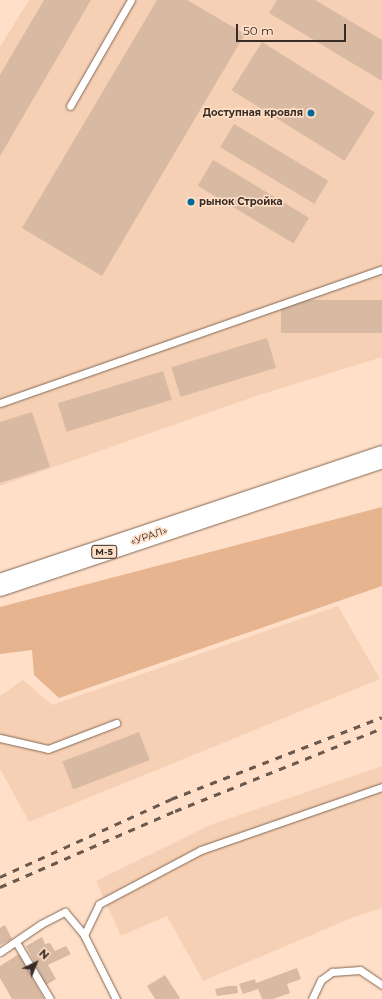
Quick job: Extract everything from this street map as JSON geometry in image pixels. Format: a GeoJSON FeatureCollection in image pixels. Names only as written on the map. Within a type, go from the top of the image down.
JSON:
{"type":"FeatureCollection","features":[{"type":"Feature","properties":{"kind":"highway","name":"«УРАЛ»"},"geometry":{"type":"LineString","coordinates":[[0,585],[382,457]]}},
{"type":"Feature","properties":{"kind":"highway","name":"«УРАЛ»"},"geometry":{"type":"LineString","coordinates":[[207,516],[382,473]]}},
{"type":"Feature","properties":{"kind":"lane"},"geometry":{"type":"LineString","coordinates":[[70,106],[131,0]]}},
{"type":"Feature","properties":{"kind":"lane"},"geometry":{"type":"LineString","coordinates":[[0,403],[382,269]]}},
{"type":"Feature","properties":{"kind":"lane"},"geometry":{"type":"LineString","coordinates":[[0,738],[48,749],[116,723]]}},
{"type":"Feature","properties":{"kind":"lane"},"geometry":{"type":"LineString","coordinates":[[84,935],[99,904],[201,850],[382,787]]}},
{"type":"Feature","properties":{"kind":"lane"},"geometry":{"type":"LineString","coordinates":[[0,952],[41,924],[65,912],[84,935],[116,999]]}},
{"type":"Feature","properties":{"kind":"lane"},"geometry":{"type":"LineString","coordinates":[[16,942],[50,999]]}},
{"type":"Feature","properties":{"kind":"lane"},"geometry":{"type":"LineString","coordinates":[[312,999],[321,980],[332,972],[360,970],[382,985]]}},
{"type":"Feature","properties":{"kind":"shaded area","name":"рынок Стройка"},"geometry":{"type":"Polygon","coordinates":[[[29,0],[382,0],[382,357],[256,396],[0,486],[0,47],[29,0]]]}},
{"type":"Feature","properties":{"kind":"shaded area"},"geometry":{"type":"Polygon","coordinates":[[[382,507],[382,586],[59,698],[34,675],[32,650],[0,654],[0,607],[382,507]]]}},
{"type":"Feature","properties":{"kind":"shaded area"},"geometry":{"type":"Polygon","coordinates":[[[338,606],[380,679],[29,822],[0,769],[0,696],[23,680],[52,705],[338,606]]]}},
{"type":"Feature","properties":{"kind":"shaded area"},"geometry":{"type":"Polygon","coordinates":[[[382,766],[382,908],[354,917],[203,981],[167,916],[121,936],[96,881],[210,825],[382,766]]]}},
{"type":"Feature","properties":{"kind":"building"},"geometry":{"type":"Polygon","coordinates":[[[44,0],[91,0],[0,156],[0,75],[44,0]]]}},
{"type":"Feature","properties":{"kind":"building"},"geometry":{"type":"Polygon","coordinates":[[[157,0],[187,0],[245,34],[102,276],[22,228],[157,0]]]}},
{"type":"Feature","properties":{"kind":"building"},"geometry":{"type":"Polygon","coordinates":[[[277,0],[315,0],[382,40],[382,81],[269,13],[277,0]]]}},
{"type":"Feature","properties":{"kind":"building"},"geometry":{"type":"Polygon","coordinates":[[[262,42],[375,112],[345,161],[232,90],[262,42]]]}},
{"type":"Feature","properties":{"kind":"building"},"geometry":{"type":"Polygon","coordinates":[[[234,124],[328,181],[314,204],[220,147],[234,124]]]}},
{"type":"Feature","properties":{"kind":"building"},"geometry":{"type":"Polygon","coordinates":[[[213,160],[309,218],[294,243],[198,186],[213,160]]]}},
{"type":"Feature","properties":{"kind":"building"},"geometry":{"type":"Polygon","coordinates":[[[281,300],[382,300],[382,333],[281,333],[281,300]]]}},
{"type":"Feature","properties":{"kind":"building"},"geometry":{"type":"Polygon","coordinates":[[[267,338],[276,368],[180,397],[171,367],[267,338]]]}},
{"type":"Feature","properties":{"kind":"building"},"geometry":{"type":"Polygon","coordinates":[[[163,371],[172,400],[67,432],[58,403],[163,371]]]}},
{"type":"Feature","properties":{"kind":"building"},"geometry":{"type":"Polygon","coordinates":[[[32,412],[50,467],[0,483],[0,422],[32,412]]]}},
{"type":"Feature","properties":{"kind":"building"},"geometry":{"type":"Polygon","coordinates":[[[139,732],[150,760],[73,789],[62,761],[139,732]]]}},
{"type":"Feature","properties":{"kind":"building"},"geometry":{"type":"Polygon","coordinates":[[[5,925],[12,939],[0,945],[0,928],[5,925]]]}},
{"type":"Feature","properties":{"kind":"building"},"geometry":{"type":"Polygon","coordinates":[[[42,937],[45,944],[50,943],[55,951],[66,946],[71,954],[48,965],[56,979],[46,985],[26,946],[42,937]]]}},
{"type":"Feature","properties":{"kind":"building"},"geometry":{"type":"Polygon","coordinates":[[[19,954],[44,999],[12,999],[0,978],[0,966],[19,954]]]}},
{"type":"Feature","properties":{"kind":"building"},"geometry":{"type":"Polygon","coordinates":[[[297,968],[301,979],[287,984],[290,993],[273,999],[262,999],[258,989],[243,994],[239,984],[255,979],[256,983],[297,968]]]}},
{"type":"Feature","properties":{"kind":"building"},"geometry":{"type":"Polygon","coordinates":[[[165,975],[180,998],[179,999],[155,999],[147,986],[165,975]]]}},
{"type":"Feature","properties":{"kind":"building"},"geometry":{"type":"Polygon","coordinates":[[[228,986],[237,986],[238,993],[217,996],[215,989],[228,986]]]}},
{"type":"Feature","properties":{"kind":"railway"},"geometry":{"type":"LineString","coordinates":[[0,877],[171,799],[382,717]]}},
{"type":"Feature","properties":{"kind":"railway"},"geometry":{"type":"LineString","coordinates":[[0,887],[175,811],[382,728]]}},
{"type":"Feature","properties":{"kind":"place","name":"Доступная кровля"},"geometry":{"type":"Point","coordinates":[311,113]}},
{"type":"Feature","properties":{"kind":"place","name":"рынок Стройка"},"geometry":{"type":"Point","coordinates":[191,202]}}]}
